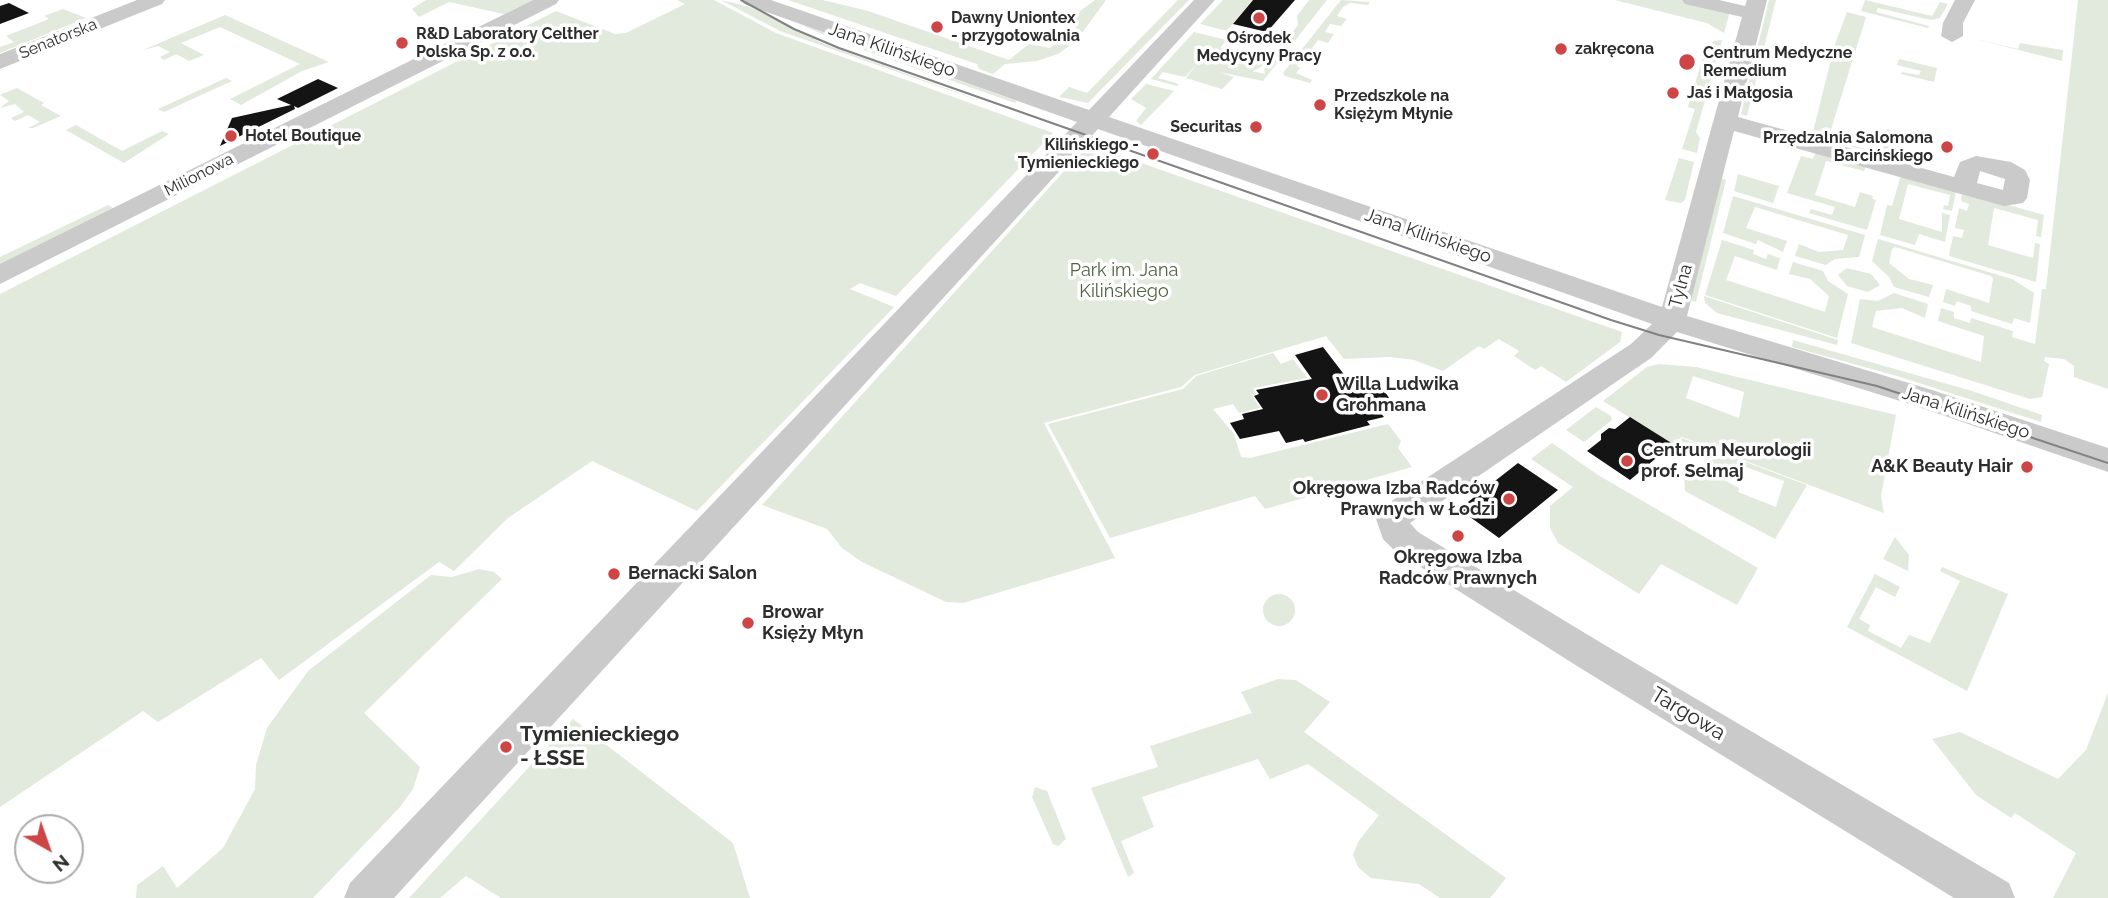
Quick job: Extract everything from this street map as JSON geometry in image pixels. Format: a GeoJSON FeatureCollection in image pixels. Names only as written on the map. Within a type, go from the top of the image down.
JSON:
{"type":"FeatureCollection","features":[{"type":"Feature","properties":{"kind":"street","name":"Senatorska"},"geometry":{"type":"LineString","coordinates":[[0,62],[155,0]]}},
{"type":"Feature","properties":{"kind":"street","name":"Milionowa"},"geometry":{"type":"LineString","coordinates":[[0,275],[548,0]]}},
{"type":"Feature","properties":{"kind":"street","name":"Jana Kilińskiego"},"geometry":{"type":"LineString","coordinates":[[751,0],[1672,321],[1934,401],[2108,460]]}},
{"type":"Feature","properties":{"kind":"street"},"geometry":{"type":"LineString","coordinates":[[365,898],[1205,0]]}},
{"type":"Feature","properties":{"kind":"street"},"geometry":{"type":"LineString","coordinates":[[1692,0],[1755,7]]}},
{"type":"Feature","properties":{"kind":"street"},"geometry":{"type":"LineString","coordinates":[[1952,36],[1953,23],[1965,0]]}},
{"type":"Feature","properties":{"kind":"street","name":"Tylna"},"geometry":{"type":"LineString","coordinates":[[1393,519],[1641,351],[1672,321],[1755,7]]}},
{"type":"Feature","properties":{"kind":"street"},"geometry":{"type":"LineString","coordinates":[[1725,121],[1964,187]]}},
{"type":"Feature","properties":{"kind":"street","name":"Targowa"},"geometry":{"type":"LineString","coordinates":[[1393,519],[1395,530],[1406,541],[1994,898]]}},
{"type":"Feature","properties":{"kind":"green space"},"geometry":{"type":"Polygon","coordinates":[[[426,0],[533,0],[504,14],[449,2],[419,17],[412,9],[426,0]]]}},
{"type":"Feature","properties":{"kind":"green space"},"geometry":{"type":"Polygon","coordinates":[[[677,0],[714,0],[776,33],[1053,133],[896,296],[860,283],[850,289],[894,307],[697,511],[592,461],[508,518],[454,571],[439,562],[279,680],[261,658],[158,722],[143,711],[0,807],[0,294],[556,11],[615,34],[626,33],[685,4],[677,0]]]}},
{"type":"Feature","properties":{"kind":"green space"},"geometry":{"type":"Polygon","coordinates":[[[721,0],[750,7],[822,43],[1006,110],[780,31],[721,0]]]}},
{"type":"Feature","properties":{"kind":"green space"},"geometry":{"type":"Polygon","coordinates":[[[788,0],[823,0],[868,11],[1009,60],[1029,44],[1050,48],[1077,28],[1064,23],[1095,0],[1106,0],[1077,40],[1058,54],[1037,61],[1005,64],[993,74],[979,69],[977,64],[788,0]]]}},
{"type":"Feature","properties":{"kind":"green space"},"geometry":{"type":"Polygon","coordinates":[[[1178,0],[1189,0],[1088,103],[1059,97],[1069,87],[1087,93],[1178,0]]]}},
{"type":"Feature","properties":{"kind":"green space"},"geometry":{"type":"Polygon","coordinates":[[[1223,0],[1252,0],[1227,31],[1200,24],[1223,0]]]}},
{"type":"Feature","properties":{"kind":"green space"},"geometry":{"type":"Polygon","coordinates":[[[1309,0],[1327,0],[1263,81],[1219,72],[1234,77],[1222,89],[1186,78],[1196,65],[1185,77],[1163,72],[1158,78],[1179,84],[1177,86],[1151,79],[1194,32],[1226,40],[1220,48],[1267,60],[1260,68],[1252,71],[1265,74],[1264,69],[1298,25],[1297,16],[1309,0]]]}},
{"type":"Feature","properties":{"kind":"green space"},"geometry":{"type":"Polygon","coordinates":[[[1341,0],[1370,2],[1368,5],[1350,3],[1343,7],[1337,16],[1347,19],[1341,26],[1330,24],[1325,32],[1334,34],[1328,43],[1318,40],[1312,48],[1322,51],[1316,59],[1305,56],[1297,66],[1300,68],[1296,73],[1312,80],[1310,83],[1285,76],[1283,73],[1341,0]]]}},
{"type":"Feature","properties":{"kind":"green space"},"geometry":{"type":"Polygon","coordinates":[[[1615,0],[1682,0],[1730,11],[1724,33],[1707,23],[1615,0]]]}},
{"type":"Feature","properties":{"kind":"green space"},"geometry":{"type":"Polygon","coordinates":[[[1769,0],[1776,0],[1747,116],[1741,114],[1769,0]]]}},
{"type":"Feature","properties":{"kind":"green space"},"geometry":{"type":"Polygon","coordinates":[[[1865,0],[1932,16],[1940,2],[1948,4],[1940,18],[1931,20],[1878,8],[1876,12],[1929,26],[1928,28],[1861,11],[1865,0]]]}},
{"type":"Feature","properties":{"kind":"green space"},"geometry":{"type":"Polygon","coordinates":[[[2078,0],[2108,0],[2108,389],[2074,377],[2074,366],[2064,359],[2045,357],[2044,361],[2049,364],[2042,397],[2030,399],[1851,343],[1860,299],[1878,301],[1894,293],[1928,304],[1925,318],[1902,308],[1876,311],[1872,327],[1981,362],[1984,336],[1938,321],[1941,308],[1954,312],[1954,318],[1970,323],[1971,318],[2013,331],[2012,337],[2035,344],[2042,289],[2046,289],[2078,0]]]}},
{"type":"Feature","properties":{"kind":"green space"},"geometry":{"type":"Polygon","coordinates":[[[63,9],[86,18],[0,53],[0,47],[14,42],[6,36],[49,19],[44,16],[63,9]]]}},
{"type":"Feature","properties":{"kind":"green space"},"geometry":{"type":"Polygon","coordinates":[[[1847,12],[1866,17],[1828,139],[1880,153],[1887,129],[1904,134],[1897,159],[1812,136],[1834,47],[1847,12]]]}},
{"type":"Feature","properties":{"kind":"green space"},"geometry":{"type":"Polygon","coordinates":[[[225,15],[329,62],[302,71],[241,105],[230,99],[300,64],[220,27],[181,43],[204,55],[189,61],[176,54],[164,60],[160,57],[170,52],[158,46],[143,50],[225,15]]]}},
{"type":"Feature","properties":{"kind":"green space"},"geometry":{"type":"Polygon","coordinates":[[[797,23],[1017,101],[1015,103],[838,41],[797,23]]]}},
{"type":"Feature","properties":{"kind":"green space"},"geometry":{"type":"Polygon","coordinates":[[[1972,38],[2018,49],[2020,43],[2063,50],[2062,61],[1972,38]]]}},
{"type":"Feature","properties":{"kind":"green space"},"geometry":{"type":"Polygon","coordinates":[[[1722,40],[1696,132],[1700,138],[1697,153],[1682,149],[1695,109],[1688,107],[1706,47],[1711,48],[1713,41],[1722,40]]]}},
{"type":"Feature","properties":{"kind":"green space"},"geometry":{"type":"Polygon","coordinates":[[[1899,59],[1937,68],[1934,82],[1901,74],[1919,75],[1921,71],[1897,65],[1899,59]]]}},
{"type":"Feature","properties":{"kind":"green space"},"geometry":{"type":"Polygon","coordinates":[[[226,78],[232,81],[164,112],[158,109],[226,78]]]}},
{"type":"Feature","properties":{"kind":"green space"},"geometry":{"type":"Polygon","coordinates":[[[1146,84],[1174,91],[1141,125],[1136,121],[1146,108],[1131,99],[1146,84]]]}},
{"type":"Feature","properties":{"kind":"green space"},"geometry":{"type":"Polygon","coordinates":[[[17,88],[61,116],[33,128],[28,128],[40,122],[28,115],[15,121],[11,118],[24,112],[15,104],[0,108],[9,101],[0,95],[17,88]]]}},
{"type":"Feature","properties":{"kind":"green space"},"geometry":{"type":"Polygon","coordinates":[[[76,125],[122,151],[162,131],[169,134],[124,163],[66,130],[76,125]]]}},
{"type":"Feature","properties":{"kind":"green space","name":"Park im. Jana Kilińskiego"},"geometry":{"type":"Polygon","coordinates":[[[1093,146],[1622,332],[1620,342],[1566,382],[1541,366],[1535,370],[1514,356],[1519,351],[1499,339],[1484,349],[1479,346],[1443,371],[1414,360],[1390,357],[1344,359],[1326,336],[1195,375],[1181,387],[1044,423],[1115,558],[963,603],[946,602],[862,562],[842,548],[827,529],[762,505],[1086,147],[1093,146]]]}},
{"type":"Feature","properties":{"kind":"green space"},"geometry":{"type":"Polygon","coordinates":[[[1816,151],[1866,165],[1864,171],[1826,161],[1815,195],[1855,207],[1860,192],[1873,196],[1872,199],[1876,200],[1867,230],[1809,213],[1811,209],[1832,215],[1835,207],[1787,193],[1801,156],[1813,159],[1816,151]]]}},
{"type":"Feature","properties":{"kind":"green space"},"geometry":{"type":"Polygon","coordinates":[[[1679,158],[1694,162],[1685,200],[1681,203],[1665,200],[1679,158]]]}},
{"type":"Feature","properties":{"kind":"green space"},"geometry":{"type":"Polygon","coordinates":[[[1738,174],[1779,186],[1773,203],[1734,191],[1738,174]]]}},
{"type":"Feature","properties":{"kind":"green space"},"geometry":{"type":"Polygon","coordinates":[[[1901,175],[1956,190],[1952,211],[1943,209],[1944,205],[1948,206],[1950,195],[1908,184],[1899,219],[1942,232],[1942,213],[1950,215],[1945,242],[1919,234],[1915,245],[1880,235],[1887,205],[1892,206],[1901,175]]]}},
{"type":"Feature","properties":{"kind":"green space"},"geometry":{"type":"Polygon","coordinates":[[[1718,178],[1726,180],[1696,302],[1689,300],[1718,178]]]}},
{"type":"Feature","properties":{"kind":"green space"},"geometry":{"type":"Polygon","coordinates":[[[1962,192],[2044,215],[2041,237],[2036,236],[2038,220],[1994,208],[1988,245],[2033,258],[2035,243],[2040,244],[2036,282],[1949,256],[1953,236],[1962,238],[1964,230],[1955,228],[1959,208],[1967,211],[1969,204],[1961,201],[1962,192]]]}},
{"type":"Feature","properties":{"kind":"green space"},"geometry":{"type":"Polygon","coordinates":[[[1733,196],[1865,235],[1859,257],[1835,259],[1826,265],[1795,256],[1799,244],[1819,252],[1843,250],[1848,235],[1755,207],[1746,228],[1787,241],[1783,252],[1758,240],[1756,244],[1723,233],[1733,196]]]}},
{"type":"Feature","properties":{"kind":"green space"},"geometry":{"type":"Polygon","coordinates":[[[108,205],[116,210],[0,267],[0,257],[108,205]]]}},
{"type":"Feature","properties":{"kind":"green space"},"geometry":{"type":"Polygon","coordinates":[[[1878,239],[2012,279],[2034,293],[2030,323],[2014,318],[2012,324],[1971,311],[1971,306],[1957,301],[1955,306],[1943,302],[1946,289],[1989,303],[1993,279],[1991,276],[1895,247],[1892,249],[1889,263],[1909,279],[1933,285],[1929,297],[1894,287],[1889,277],[1872,261],[1878,239]]]}},
{"type":"Feature","properties":{"kind":"green space"},"geometry":{"type":"Polygon","coordinates":[[[1722,240],[1754,250],[1753,254],[1766,259],[1768,254],[1780,258],[1777,270],[1735,256],[1726,280],[1825,312],[1829,296],[1810,279],[1789,274],[1793,262],[1823,271],[1828,281],[1848,294],[1837,338],[1705,295],[1722,240]]]}},
{"type":"Feature","properties":{"kind":"green space"},"geometry":{"type":"Polygon","coordinates":[[[1847,268],[1871,274],[1880,285],[1868,292],[1847,286],[1838,275],[1847,268]]]}},
{"type":"Feature","properties":{"kind":"green space"},"geometry":{"type":"Polygon","coordinates":[[[1704,296],[1838,340],[1837,345],[1717,313],[1705,303],[1704,296]]]}},
{"type":"Feature","properties":{"kind":"green space"},"geometry":{"type":"Polygon","coordinates":[[[1793,340],[1972,391],[2042,415],[2041,422],[1897,376],[1792,347],[1793,340]]]}},
{"type":"Feature","properties":{"kind":"green space"},"geometry":{"type":"Polygon","coordinates":[[[1273,353],[1281,364],[1293,359],[1307,378],[1253,388],[1256,394],[1252,395],[1260,408],[1239,413],[1233,404],[1213,409],[1234,434],[1241,457],[1250,458],[1388,424],[1401,441],[1398,448],[1412,467],[1265,509],[1255,496],[1110,538],[1048,424],[1183,389],[1196,376],[1273,353]]]}},
{"type":"Feature","properties":{"kind":"green space"},"geometry":{"type":"Polygon","coordinates":[[[1659,364],[1696,367],[1896,415],[1881,496],[1884,513],[1682,437],[1673,444],[1603,401],[1647,367],[1659,364]],[[1693,376],[1686,398],[1739,418],[1744,392],[1693,376]]]}},
{"type":"Feature","properties":{"kind":"green space"},"geometry":{"type":"Polygon","coordinates":[[[1596,407],[1611,416],[1612,420],[1584,442],[1566,430],[1596,407]]]}},
{"type":"Feature","properties":{"kind":"green space"},"geometry":{"type":"Polygon","coordinates":[[[1682,438],[1807,485],[1775,539],[1685,491],[1684,474],[1699,467],[1739,488],[1738,492],[1776,507],[1784,481],[1746,467],[1740,484],[1710,465],[1714,455],[1679,443],[1682,438]]]}},
{"type":"Feature","properties":{"kind":"green space"},"geometry":{"type":"Polygon","coordinates":[[[1552,443],[1598,475],[1758,568],[1737,605],[1661,564],[1639,594],[1558,543],[1550,528],[1550,506],[1573,487],[1531,459],[1552,443]]]}},
{"type":"Feature","properties":{"kind":"green space"},"geometry":{"type":"Polygon","coordinates":[[[1895,537],[1909,555],[1908,571],[1883,559],[1895,537]]]}},
{"type":"Feature","properties":{"kind":"green space"},"geometry":{"type":"Polygon","coordinates":[[[1942,567],[2008,594],[1967,691],[1847,627],[1875,574],[1900,587],[1895,597],[1876,587],[1859,619],[1870,625],[1868,631],[1901,648],[1909,635],[1930,643],[1960,581],[1940,571],[1942,567]]]}},
{"type":"Feature","properties":{"kind":"green space"},"geometry":{"type":"Polygon","coordinates":[[[479,569],[494,572],[502,579],[364,713],[420,767],[413,789],[400,807],[313,898],[136,898],[137,885],[163,866],[177,888],[223,848],[255,789],[256,765],[267,728],[308,671],[431,575],[452,577],[479,569]]]}},
{"type":"Feature","properties":{"kind":"green space"},"geometry":{"type":"Polygon","coordinates":[[[1279,594],[1290,599],[1295,610],[1290,621],[1279,626],[1268,621],[1263,610],[1268,599],[1279,594]]]}},
{"type":"Feature","properties":{"kind":"green space"},"geometry":{"type":"Polygon","coordinates":[[[1278,679],[1296,680],[1330,702],[1304,732],[1506,878],[1490,898],[1440,898],[1419,884],[1371,878],[1358,867],[1353,855],[1358,842],[1379,815],[1308,764],[1270,779],[1258,759],[1142,797],[1154,827],[1121,841],[1134,873],[1128,877],[1091,788],[1158,767],[1150,746],[1252,713],[1241,692],[1278,679]]]}},
{"type":"Feature","properties":{"kind":"green space"},"geometry":{"type":"Polygon","coordinates":[[[2108,693],[2108,898],[2053,898],[2076,853],[2015,813],[2011,818],[1976,795],[1932,739],[1960,732],[2058,779],[2086,750],[2108,693]]]}},
{"type":"Feature","properties":{"kind":"green space"},"geometry":{"type":"Polygon","coordinates":[[[573,719],[733,843],[750,898],[501,898],[466,876],[440,898],[409,898],[573,719]]]}},
{"type":"Feature","properties":{"kind":"green space"},"geometry":{"type":"Polygon","coordinates":[[[1035,787],[1047,791],[1066,839],[1058,846],[1053,844],[1032,797],[1035,787]]]}},
{"type":"Feature","properties":{"kind":"building","name":"Ośrodek Medycyny Pracy"},"geometry":{"type":"Polygon","coordinates":[[[1253,0],[1295,0],[1267,32],[1233,24],[1253,0]]]}},
{"type":"Feature","properties":{"kind":"building"},"geometry":{"type":"Polygon","coordinates":[[[9,3],[29,13],[0,24],[0,6],[9,3]]]}},
{"type":"Feature","properties":{"kind":"building"},"geometry":{"type":"Polygon","coordinates":[[[318,79],[338,88],[298,108],[294,106],[295,109],[220,146],[232,118],[291,105],[277,99],[318,79]]]}},
{"type":"Feature","properties":{"kind":"building","name":"Willa Ludwika Grohmana"},"geometry":{"type":"Polygon","coordinates":[[[1323,347],[1346,377],[1352,376],[1360,386],[1378,382],[1392,402],[1375,406],[1384,417],[1367,421],[1370,425],[1305,442],[1303,439],[1286,443],[1279,431],[1240,439],[1230,423],[1244,419],[1242,414],[1263,409],[1254,396],[1259,394],[1256,390],[1312,379],[1295,355],[1323,347]]]}},
{"type":"Feature","properties":{"kind":"building","name":"Centrum Neurologii prof. Selmaj"},"geometry":{"type":"Polygon","coordinates":[[[1630,417],[1673,444],[1630,480],[1587,451],[1601,440],[1601,434],[1609,428],[1615,429],[1630,417]]]}},
{"type":"Feature","properties":{"kind":"building","name":"Okręgowa Izba Radców Prawnych w Łodzi"},"geometry":{"type":"Polygon","coordinates":[[[1518,463],[1558,490],[1499,538],[1459,509],[1518,463]]]}},
{"type":"Feature","properties":{"kind":"tram line"},"geometry":{"type":"LineString","coordinates":[[741,0],[794,29],[839,48],[1611,320],[1659,335],[1877,386],[2108,463]]}},
{"type":"Feature","properties":{"kind":"place","name":"Ośrodek Medycyny Pracy"},"geometry":{"type":"Point","coordinates":[1259,18]}},
{"type":"Feature","properties":{"kind":"place","name":"Dawny Uniontex - przygotowalnia"},"geometry":{"type":"Point","coordinates":[937,27]}},
{"type":"Feature","properties":{"kind":"place","name":"R&D Laboratory Celther Polska Sp. z o.o."},"geometry":{"type":"Point","coordinates":[402,43]}},
{"type":"Feature","properties":{"kind":"place","name":"zakręcona"},"geometry":{"type":"Point","coordinates":[1561,49]}},
{"type":"Feature","properties":{"kind":"place","name":"Centrum Medyczne Remedium"},"geometry":{"type":"Point","coordinates":[1687,62]}},
{"type":"Feature","properties":{"kind":"place","name":"Jaś i Małgosia"},"geometry":{"type":"Point","coordinates":[1673,93]}},
{"type":"Feature","properties":{"kind":"place","name":"Przedszkole na Księżym Młynie"},"geometry":{"type":"Point","coordinates":[1320,105]}},
{"type":"Feature","properties":{"kind":"place","name":"Securitas"},"geometry":{"type":"Point","coordinates":[1256,127]}},
{"type":"Feature","properties":{"kind":"place","name":"Hotel Boutique"},"geometry":{"type":"Point","coordinates":[231,136]}},
{"type":"Feature","properties":{"kind":"place","name":"Przędzalnia Salomona Barcińskiego"},"geometry":{"type":"Point","coordinates":[1947,147]}},
{"type":"Feature","properties":{"kind":"place","name":"Kilińskiego - Tymienieckiego"},"geometry":{"type":"Point","coordinates":[1153,154]}},
{"type":"Feature","properties":{"kind":"place","name":"Willa Ludwika Grohmana"},"geometry":{"type":"Point","coordinates":[1322,395]}},
{"type":"Feature","properties":{"kind":"place","name":"Centrum Neurologii prof. Selmaj"},"geometry":{"type":"Point","coordinates":[1627,461]}},
{"type":"Feature","properties":{"kind":"place","name":"A&K Beauty Hair"},"geometry":{"type":"Point","coordinates":[2027,467]}},
{"type":"Feature","properties":{"kind":"place","name":"Okręgowa Izba Radców Prawnych w Łodzi"},"geometry":{"type":"Point","coordinates":[1509,499]}},
{"type":"Feature","properties":{"kind":"place","name":"Okręgowa Izba Radców Prawnych"},"geometry":{"type":"Point","coordinates":[1458,536]}},
{"type":"Feature","properties":{"kind":"place","name":"Bernacki Salon"},"geometry":{"type":"Point","coordinates":[614,574]}},
{"type":"Feature","properties":{"kind":"place","name":"Browar Księży Młyn"},"geometry":{"type":"Point","coordinates":[748,623]}},
{"type":"Feature","properties":{"kind":"place","name":"Tymienieckiego - ŁSSE"},"geometry":{"type":"Point","coordinates":[506,747]}}]}
